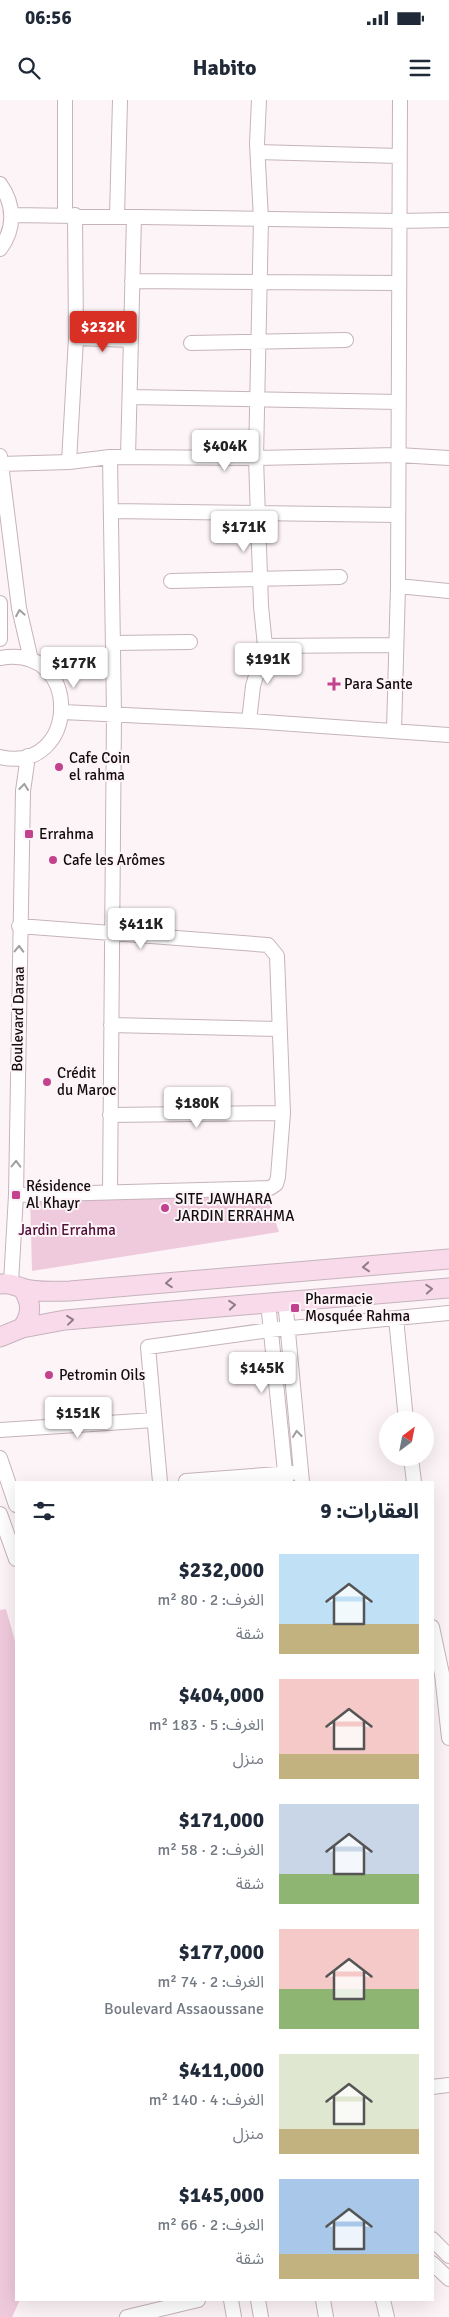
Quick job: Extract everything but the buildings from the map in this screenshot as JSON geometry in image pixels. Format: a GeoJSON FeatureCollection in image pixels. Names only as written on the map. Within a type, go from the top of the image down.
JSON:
{"type":"FeatureCollection","features":[{"type":"Feature","properties":{"kind":"main road"},"geometry":{"type":"LineString","coordinates":[[11,1285],[70,1291],[449,1259]]}},
{"type":"Feature","properties":{"kind":"main road"},"geometry":{"type":"LineString","coordinates":[[11,1285],[28,1296],[29,1317],[22,1328]]}},
{"type":"Feature","properties":{"kind":"main road"},"geometry":{"type":"LineString","coordinates":[[0,1337],[22,1328],[65,1320],[449,1288]]}},
{"type":"Feature","properties":{"kind":"street"},"geometry":{"type":"LineString","coordinates":[[65,100],[76,338],[69,462]]}},
{"type":"Feature","properties":{"kind":"street"},"geometry":{"type":"LineString","coordinates":[[117,216],[120,100]]}},
{"type":"Feature","properties":{"kind":"street"},"geometry":{"type":"LineString","coordinates":[[249,721],[253,686],[265,646],[256,512],[260,219],[259,100]]}},
{"type":"Feature","properties":{"kind":"street"},"geometry":{"type":"LineString","coordinates":[[394,731],[398,586],[400,100]]}},
{"type":"Feature","properties":{"kind":"street"},"geometry":{"type":"LineString","coordinates":[[258,152],[399,156]]}},
{"type":"Feature","properties":{"kind":"street"},"geometry":{"type":"LineString","coordinates":[[0,184],[9,202],[12,215],[9,233],[0,249]]}},
{"type":"Feature","properties":{"kind":"street"},"geometry":{"type":"LineString","coordinates":[[12,215],[399,221],[449,220]]}},
{"type":"Feature","properties":{"kind":"street"},"geometry":{"type":"LineString","coordinates":[[128,457],[134,217]]}},
{"type":"Feature","properties":{"kind":"street"},"geometry":{"type":"LineString","coordinates":[[132,281],[399,283]]}},
{"type":"Feature","properties":{"kind":"street"},"geometry":{"type":"LineString","coordinates":[[76,338],[131,340]]}},
{"type":"Feature","properties":{"kind":"street"},"geometry":{"type":"LineString","coordinates":[[191,343],[346,340]]}},
{"type":"Feature","properties":{"kind":"street"},"geometry":{"type":"LineString","coordinates":[[130,397],[399,402]]}},
{"type":"Feature","properties":{"kind":"street"},"geometry":{"type":"LineString","coordinates":[[31,660],[19,608],[0,460],[69,462],[110,457],[256,458],[398,455],[449,458]]}},
{"type":"Feature","properties":{"kind":"street"},"geometry":{"type":"LineString","coordinates":[[110,457],[114,714],[110,1192]]}},
{"type":"Feature","properties":{"kind":"street"},"geometry":{"type":"LineString","coordinates":[[112,511],[398,515]]}},
{"type":"Feature","properties":{"kind":"street"},"geometry":{"type":"LineString","coordinates":[[171,581],[340,577]]}},
{"type":"Feature","properties":{"kind":"street"},"geometry":{"type":"LineString","coordinates":[[398,586],[449,591]]}},
{"type":"Feature","properties":{"kind":"street"},"geometry":{"type":"LineString","coordinates":[[0,603],[0,639]]}},
{"type":"Feature","properties":{"kind":"street"},"geometry":{"type":"LineString","coordinates":[[113,643],[190,642]]}},
{"type":"Feature","properties":{"kind":"street"},"geometry":{"type":"LineString","coordinates":[[265,646],[396,645]]}},
{"type":"Feature","properties":{"kind":"street"},"geometry":{"type":"LineString","coordinates":[[0,658],[20,657],[40,665],[55,681],[61,696],[63,712],[58,731],[45,746],[28,756],[0,757]]}},
{"type":"Feature","properties":{"kind":"street"},"geometry":{"type":"LineString","coordinates":[[63,712],[249,721],[449,735]]}},
{"type":"Feature","properties":{"kind":"street","name":"Boulevard Daraa"},"geometry":{"type":"LineString","coordinates":[[11,1285],[16,1195],[19,926],[23,791],[28,756]]}},
{"type":"Feature","properties":{"kind":"street"},"geometry":{"type":"LineString","coordinates":[[16,1195],[270,1188],[276,1184],[278,1177],[284,1113],[277,956],[268,945],[19,926]]}},
{"type":"Feature","properties":{"kind":"street"},"geometry":{"type":"LineString","coordinates":[[111,1025],[280,1029]]}},
{"type":"Feature","properties":{"kind":"street"},"geometry":{"type":"LineString","coordinates":[[110,1115],[284,1113]]}},
{"type":"Feature","properties":{"kind":"street"},"geometry":{"type":"LineString","coordinates":[[186,1481],[301,1478],[286,1329],[276,1301]]}},
{"type":"Feature","properties":{"kind":"street"},"geometry":{"type":"LineString","coordinates":[[276,1301],[270,1330],[285,1478]]}},
{"type":"Feature","properties":{"kind":"street"},"geometry":{"type":"LineString","coordinates":[[160,1481],[148,1347],[270,1330],[449,1314]]}},
{"type":"Feature","properties":{"kind":"street"},"geometry":{"type":"LineString","coordinates":[[396,1318],[405,1411]]}},
{"type":"Feature","properties":{"kind":"street"},"geometry":{"type":"LineString","coordinates":[[0,1430],[154,1420]]}},
{"type":"Feature","properties":{"kind":"street"},"geometry":{"type":"LineString","coordinates":[[0,1458],[15,1502]]}},
{"type":"Feature","properties":{"kind":"street"},"geometry":{"type":"LineString","coordinates":[[412,1466],[414,1481]]}},
{"type":"Feature","properties":{"kind":"street"},"geometry":{"type":"LineString","coordinates":[[0,1514],[15,1556]]}},
{"type":"Feature","properties":{"kind":"street"},"geometry":{"type":"LineString","coordinates":[[434,1634],[446,1673],[449,1738]]}},
{"type":"Feature","properties":{"kind":"street"},"geometry":{"type":"LineString","coordinates":[[434,2087],[449,2085]]}},
{"type":"Feature","properties":{"kind":"street"},"geometry":{"type":"LineString","coordinates":[[434,2241],[449,2256]]}},
{"type":"Feature","properties":{"kind":"street"},"geometry":{"type":"LineString","coordinates":[[434,2265],[449,2279]]}},
{"type":"Feature","properties":{"kind":"street"},"geometry":{"type":"LineString","coordinates":[[127,2317],[177,2311],[196,2301]]}},
{"type":"Feature","properties":{"kind":"street"},"geometry":{"type":"LineString","coordinates":[[231,2301],[234,2317]]}},
{"type":"Feature","properties":{"kind":"street"},"geometry":{"type":"LineString","coordinates":[[258,2301],[261,2317]]}},
{"type":"Feature","properties":{"kind":"street"},"geometry":{"type":"LineString","coordinates":[[323,2301],[326,2317]]}},
{"type":"Feature","properties":{"kind":"street"},"geometry":{"type":"LineString","coordinates":[[383,2301],[387,2317]]}},
{"type":"Feature","properties":{"kind":"green space","name":"Jardin Errahma"},"geometry":{"type":"Polygon","coordinates":[[[266,1192],[279,1232],[32,1271],[30,1196],[266,1192]]]}},
{"type":"Feature","properties":{"kind":"green space"},"geometry":{"type":"Polygon","coordinates":[[[6,1609],[15,1640],[15,2301],[20,2301],[12,2317],[0,2317],[0,1610],[6,1609]]]}},
{"type":"Feature","properties":{"kind":"place","name":"Para Sante"},"geometry":{"type":"Point","coordinates":[334,684]}},
{"type":"Feature","properties":{"kind":"place","name":"Cafe Coin el rahma"},"geometry":{"type":"Point","coordinates":[59,767]}},
{"type":"Feature","properties":{"kind":"place","name":"Errahma"},"geometry":{"type":"Point","coordinates":[29,834]}},
{"type":"Feature","properties":{"kind":"place","name":"Cafe les Arômes"},"geometry":{"type":"Point","coordinates":[53,860]}},
{"type":"Feature","properties":{"kind":"place","name":"Crédit du Maroc"},"geometry":{"type":"Point","coordinates":[47,1082]}},
{"type":"Feature","properties":{"kind":"place","name":"Résidence Al Khayr"},"geometry":{"type":"Point","coordinates":[16,1195]}},
{"type":"Feature","properties":{"kind":"place","name":"SITE JAWHARA JARDIN ERRAHMA"},"geometry":{"type":"Point","coordinates":[165,1208]}},
{"type":"Feature","properties":{"kind":"place","name":"Pharmacie Mosquée Rahma"},"geometry":{"type":"Point","coordinates":[295,1308]}},
{"type":"Feature","properties":{"kind":"place","name":"Petromin Oils"},"geometry":{"type":"Point","coordinates":[49,1375]}}]}
